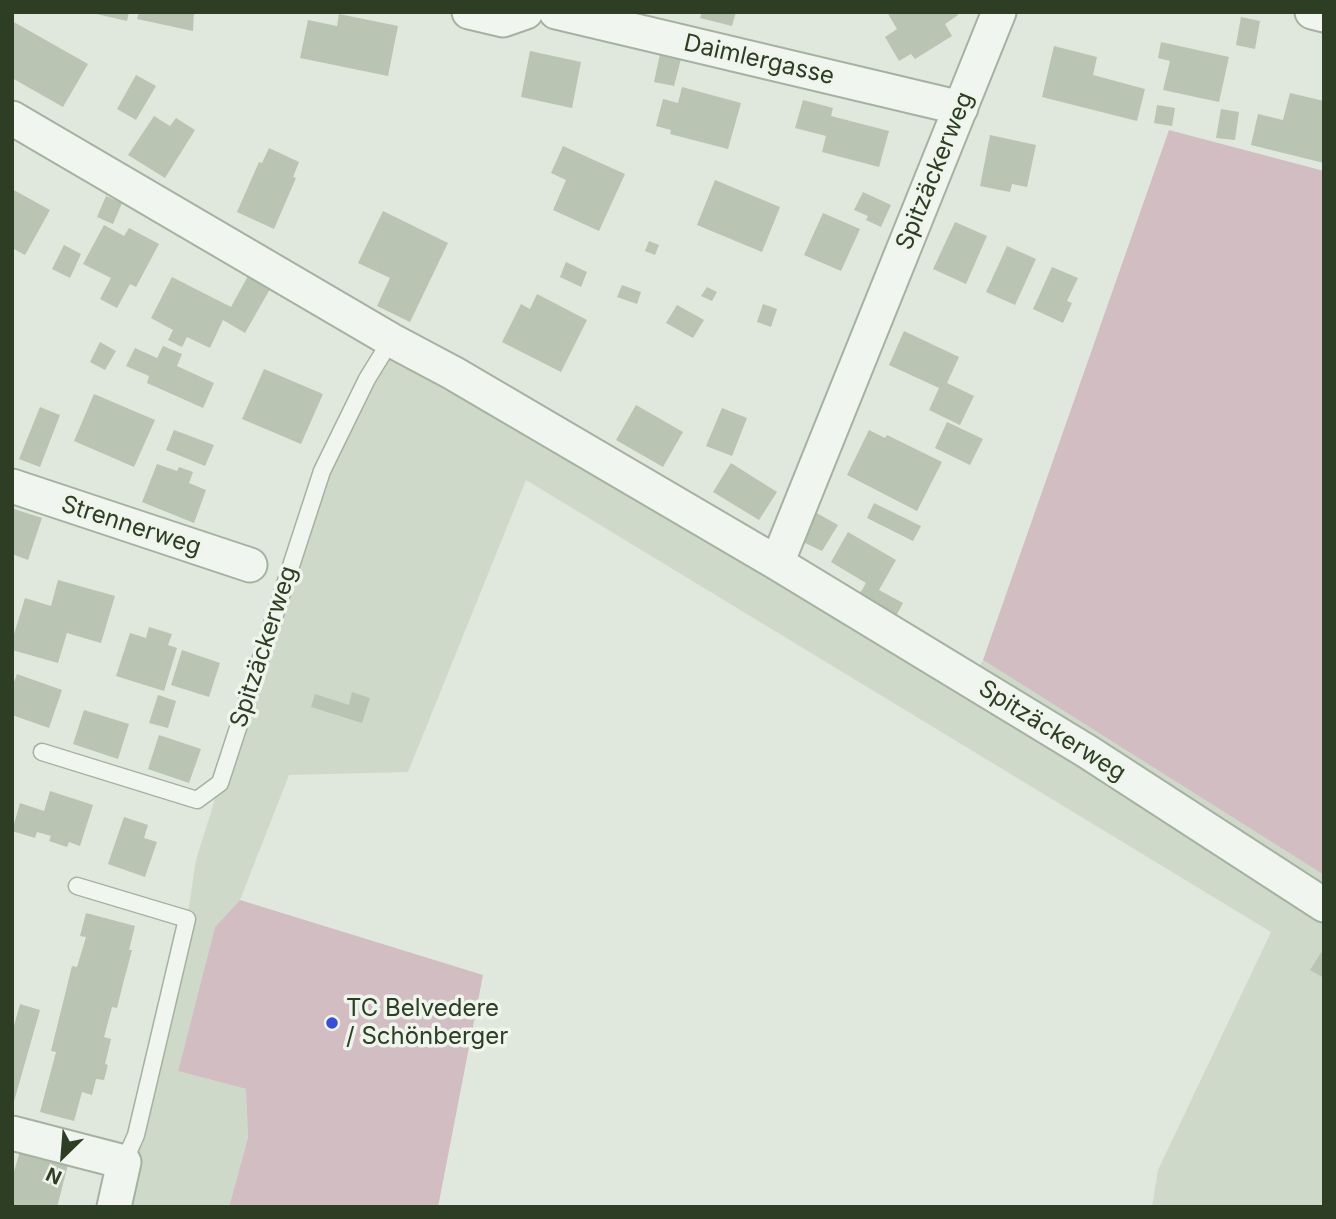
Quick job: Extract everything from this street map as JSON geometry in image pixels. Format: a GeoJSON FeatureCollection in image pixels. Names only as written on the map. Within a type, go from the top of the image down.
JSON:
{"type":"FeatureCollection","features":[{"type":"Feature","properties":{"kind":"street"},"geometry":{"type":"LineString","coordinates":[[469,12],[503,20],[526,12]]}},
{"type":"Feature","properties":{"kind":"street","name":"Daimlergasse"},"geometry":{"type":"LineString","coordinates":[[556,12],[961,108]]}},
{"type":"Feature","properties":{"kind":"street","name":"Spitzäckerweg"},"geometry":{"type":"LineString","coordinates":[[777,563],[999,12]]}},
{"type":"Feature","properties":{"kind":"street"},"geometry":{"type":"LineString","coordinates":[[1311,12],[1324,15]]}},
{"type":"Feature","properties":{"kind":"street","name":"Spitzäckerweg"},"geometry":{"type":"LineString","coordinates":[[12,118],[777,563],[1088,752],[1324,905]]}},
{"type":"Feature","properties":{"kind":"street","name":"Strennerweg"},"geometry":{"type":"LineString","coordinates":[[12,486],[250,565]]}},
{"type":"Feature","properties":{"kind":"street"},"geometry":{"type":"LineString","coordinates":[[12,1133],[124,1162],[114,1207]]}},
{"type":"Feature","properties":{"kind":"lane","name":"Spitzäckerweg"},"geometry":{"type":"LineString","coordinates":[[43,752],[197,800],[220,783],[322,471],[367,379],[391,340]]}},
{"type":"Feature","properties":{"kind":"lane"},"geometry":{"type":"LineString","coordinates":[[77,886],[187,919],[136,1135],[124,1162]]}},
{"type":"Feature","properties":{"kind":"shaded area"},"geometry":{"type":"Polygon","coordinates":[[[1169,130],[1324,171],[1324,875],[983,660],[1169,130]]]}},
{"type":"Feature","properties":{"kind":"shaded area"},"geometry":{"type":"Polygon","coordinates":[[[391,340],[972,681],[983,660],[1324,875],[1324,1207],[1152,1207],[1158,1170],[1271,932],[526,480],[408,772],[289,775],[240,900],[215,927],[178,1071],[246,1089],[248,1136],[229,1207],[114,1207],[187,919],[196,860],[220,783],[322,471],[391,340]]]}},
{"type":"Feature","properties":{"kind":"shaded area","name":"TC Belvedere / Schönberger"},"geometry":{"type":"Polygon","coordinates":[[[240,900],[483,975],[438,1207],[229,1207],[248,1137],[246,1089],[178,1071],[215,927],[240,900]]]}},
{"type":"Feature","properties":{"kind":"building"},"geometry":{"type":"Polygon","coordinates":[[[88,12],[129,12],[127,21],[88,12]]]}},
{"type":"Feature","properties":{"kind":"building"},"geometry":{"type":"Polygon","coordinates":[[[139,12],[194,12],[193,31],[137,19],[139,12]]]}},
{"type":"Feature","properties":{"kind":"building"},"geometry":{"type":"Polygon","coordinates":[[[702,12],[736,12],[732,26],[700,18],[702,12]]]}},
{"type":"Feature","properties":{"kind":"building"},"geometry":{"type":"Polygon","coordinates":[[[887,12],[957,12],[958,15],[945,24],[952,36],[915,59],[911,54],[899,61],[885,37],[897,29],[887,12]]]}},
{"type":"Feature","properties":{"kind":"building"},"geometry":{"type":"Polygon","coordinates":[[[339,14],[398,26],[388,76],[300,58],[308,20],[337,26],[339,14]]]}},
{"type":"Feature","properties":{"kind":"building"},"geometry":{"type":"Polygon","coordinates":[[[1241,17],[1260,21],[1255,49],[1236,45],[1241,17]]]}},
{"type":"Feature","properties":{"kind":"building"},"geometry":{"type":"Polygon","coordinates":[[[12,21],[88,64],[63,107],[12,78],[12,21]]]}},
{"type":"Feature","properties":{"kind":"building"},"geometry":{"type":"Polygon","coordinates":[[[1161,42],[1229,57],[1219,102],[1163,90],[1170,61],[1158,58],[1161,42]]]}},
{"type":"Feature","properties":{"kind":"building"},"geometry":{"type":"Polygon","coordinates":[[[1054,46],[1097,57],[1093,75],[1145,89],[1137,121],[1042,97],[1054,46]]]}},
{"type":"Feature","properties":{"kind":"building"},"geometry":{"type":"Polygon","coordinates":[[[530,51],[581,62],[572,108],[521,97],[530,51]]]}},
{"type":"Feature","properties":{"kind":"building"},"geometry":{"type":"Polygon","coordinates":[[[660,54],[681,59],[674,86],[654,82],[660,54]]]}},
{"type":"Feature","properties":{"kind":"building"},"geometry":{"type":"Polygon","coordinates":[[[136,75],[156,86],[136,120],[117,109],[136,75]]]}},
{"type":"Feature","properties":{"kind":"building"},"geometry":{"type":"Polygon","coordinates":[[[682,87],[741,103],[728,149],[670,134],[671,130],[656,126],[663,99],[678,103],[682,87]]]}},
{"type":"Feature","properties":{"kind":"building"},"geometry":{"type":"Polygon","coordinates":[[[1290,93],[1324,101],[1324,163],[1251,145],[1258,114],[1283,120],[1290,93]]]}},
{"type":"Feature","properties":{"kind":"building"},"geometry":{"type":"Polygon","coordinates":[[[803,100],[833,108],[831,116],[889,131],[879,167],[822,152],[826,136],[795,128],[803,100]]]}},
{"type":"Feature","properties":{"kind":"building"},"geometry":{"type":"Polygon","coordinates":[[[1157,105],[1175,108],[1172,126],[1154,123],[1157,105]]]}},
{"type":"Feature","properties":{"kind":"building"},"geometry":{"type":"Polygon","coordinates":[[[1221,109],[1239,112],[1235,140],[1216,138],[1221,109]]]}},
{"type":"Feature","properties":{"kind":"building"},"geometry":{"type":"Polygon","coordinates":[[[154,116],[170,126],[176,118],[195,130],[165,178],[128,155],[154,116]]]}},
{"type":"Feature","properties":{"kind":"building"},"geometry":{"type":"Polygon","coordinates":[[[990,135],[1036,145],[1027,187],[1012,184],[1010,192],[980,186],[990,135]]]}},
{"type":"Feature","properties":{"kind":"building"},"geometry":{"type":"Polygon","coordinates":[[[563,146],[625,174],[599,231],[553,210],[566,180],[551,173],[563,146]]]}},
{"type":"Feature","properties":{"kind":"building"},"geometry":{"type":"Polygon","coordinates":[[[269,148],[299,162],[293,177],[296,178],[274,229],[237,212],[259,162],[262,163],[269,148]]]}},
{"type":"Feature","properties":{"kind":"building"},"geometry":{"type":"Polygon","coordinates":[[[715,180],[780,207],[762,252],[697,225],[715,180]]]}},
{"type":"Feature","properties":{"kind":"building"},"geometry":{"type":"Polygon","coordinates":[[[12,189],[50,210],[25,255],[12,248],[12,189]]]}},
{"type":"Feature","properties":{"kind":"building"},"geometry":{"type":"Polygon","coordinates":[[[863,192],[891,205],[881,227],[866,220],[868,216],[854,210],[863,192]]]}},
{"type":"Feature","properties":{"kind":"building"},"geometry":{"type":"Polygon","coordinates":[[[106,196],[122,203],[113,224],[97,217],[106,196]]]}},
{"type":"Feature","properties":{"kind":"building"},"geometry":{"type":"Polygon","coordinates":[[[383,211],[448,243],[410,322],[377,306],[390,278],[358,263],[383,211]]]}},
{"type":"Feature","properties":{"kind":"building"},"geometry":{"type":"Polygon","coordinates":[[[823,213],[860,229],[841,271],[804,255],[823,213]]]}},
{"type":"Feature","properties":{"kind":"building"},"geometry":{"type":"Polygon","coordinates":[[[955,222],[987,236],[966,284],[933,269],[955,222]]]}},
{"type":"Feature","properties":{"kind":"building"},"geometry":{"type":"Polygon","coordinates":[[[104,225],[124,236],[129,228],[159,244],[136,287],[130,284],[117,308],[100,299],[111,278],[83,264],[104,225]]]}},
{"type":"Feature","properties":{"kind":"building"},"geometry":{"type":"Polygon","coordinates":[[[649,241],[659,245],[655,255],[645,251],[649,241]]]}},
{"type":"Feature","properties":{"kind":"building"},"geometry":{"type":"Polygon","coordinates":[[[64,245],[81,254],[70,278],[52,269],[64,245]]]}},
{"type":"Feature","properties":{"kind":"building"},"geometry":{"type":"Polygon","coordinates":[[[1007,246],[1036,259],[1015,305],[986,292],[1007,246]]]}},
{"type":"Feature","properties":{"kind":"building"},"geometry":{"type":"Polygon","coordinates":[[[566,262],[587,272],[581,287],[560,277],[566,262]]]}},
{"type":"Feature","properties":{"kind":"building"},"geometry":{"type":"Polygon","coordinates":[[[1052,267],[1078,278],[1067,301],[1072,303],[1063,323],[1033,309],[1052,267]]]}},
{"type":"Feature","properties":{"kind":"building"},"geometry":{"type":"Polygon","coordinates":[[[248,276],[270,289],[245,333],[223,320],[210,348],[187,337],[182,347],[168,340],[173,330],[151,318],[172,277],[231,307],[248,276]]]}},
{"type":"Feature","properties":{"kind":"building"},"geometry":{"type":"Polygon","coordinates":[[[622,285],[641,292],[637,304],[617,297],[622,285]]]}},
{"type":"Feature","properties":{"kind":"building"},"geometry":{"type":"Polygon","coordinates":[[[707,287],[717,292],[712,301],[701,296],[707,287]]]}},
{"type":"Feature","properties":{"kind":"building"},"geometry":{"type":"Polygon","coordinates":[[[537,294],[587,320],[561,372],[502,342],[521,304],[530,309],[537,294]]]}},
{"type":"Feature","properties":{"kind":"building"},"geometry":{"type":"Polygon","coordinates":[[[763,304],[777,309],[771,327],[757,322],[763,304]]]}},
{"type":"Feature","properties":{"kind":"building"},"geometry":{"type":"Polygon","coordinates":[[[677,305],[704,320],[693,338],[666,323],[677,305]]]}},
{"type":"Feature","properties":{"kind":"building"},"geometry":{"type":"Polygon","coordinates":[[[904,331],[959,357],[947,383],[974,396],[960,425],[929,410],[939,388],[889,365],[904,331]]]}},
{"type":"Feature","properties":{"kind":"building"},"geometry":{"type":"Polygon","coordinates":[[[100,342],[116,351],[105,370],[90,362],[100,342]]]}},
{"type":"Feature","properties":{"kind":"building"},"geometry":{"type":"Polygon","coordinates":[[[163,346],[182,354],[177,366],[214,383],[203,408],[147,383],[149,376],[126,366],[135,348],[157,358],[163,346]]]}},
{"type":"Feature","properties":{"kind":"building"},"geometry":{"type":"Polygon","coordinates":[[[264,369],[323,394],[301,444],[242,419],[264,369]]]}},
{"type":"Feature","properties":{"kind":"building"},"geometry":{"type":"Polygon","coordinates":[[[94,394],[155,420],[134,467],[74,441],[94,394]]]}},
{"type":"Feature","properties":{"kind":"building"},"geometry":{"type":"Polygon","coordinates":[[[636,405],[683,432],[663,467],[616,440],[636,405]]]}},
{"type":"Feature","properties":{"kind":"building"},"geometry":{"type":"Polygon","coordinates":[[[40,407],[60,415],[40,467],[19,459],[40,407]]]}},
{"type":"Feature","properties":{"kind":"building"},"geometry":{"type":"Polygon","coordinates":[[[722,408],[747,418],[732,456],[706,446],[722,408]]]}},
{"type":"Feature","properties":{"kind":"building"},"geometry":{"type":"Polygon","coordinates":[[[947,422],[983,439],[970,465],[935,448],[947,422]]]}},
{"type":"Feature","properties":{"kind":"building"},"geometry":{"type":"Polygon","coordinates":[[[174,430],[214,445],[205,466],[166,450],[174,430]]]}},
{"type":"Feature","properties":{"kind":"building"},"geometry":{"type":"Polygon","coordinates":[[[869,430],[885,438],[887,435],[942,462],[917,511],[847,475],[869,430]]]}},
{"type":"Feature","properties":{"kind":"building"},"geometry":{"type":"Polygon","coordinates":[[[731,463],[777,492],[759,520],[713,492],[731,463]]]}},
{"type":"Feature","properties":{"kind":"building"},"geometry":{"type":"Polygon","coordinates":[[[157,464],[177,471],[179,467],[193,472],[189,483],[206,490],[194,523],[142,502],[157,464]]]}},
{"type":"Feature","properties":{"kind":"building"},"geometry":{"type":"Polygon","coordinates":[[[874,503],[921,526],[913,541],[867,518],[874,503]]]}},
{"type":"Feature","properties":{"kind":"building"},"geometry":{"type":"Polygon","coordinates":[[[14,509],[42,518],[28,560],[12,554],[14,509]]]}},
{"type":"Feature","properties":{"kind":"building"},"geometry":{"type":"Polygon","coordinates":[[[813,511],[838,525],[822,551],[801,541],[813,511]]]}},
{"type":"Feature","properties":{"kind":"building"},"geometry":{"type":"Polygon","coordinates":[[[848,532],[896,560],[879,590],[903,603],[896,616],[859,595],[866,583],[831,562],[848,532]]]}},
{"type":"Feature","properties":{"kind":"building"},"geometry":{"type":"Polygon","coordinates":[[[58,580],[115,596],[101,643],[67,633],[58,663],[12,650],[12,641],[25,598],[51,606],[58,580]]]}},
{"type":"Feature","properties":{"kind":"building"},"geometry":{"type":"Polygon","coordinates":[[[149,627],[172,634],[168,645],[177,648],[164,691],[116,676],[130,633],[146,638],[149,627]]]}},
{"type":"Feature","properties":{"kind":"building"},"geometry":{"type":"Polygon","coordinates":[[[182,650],[220,663],[209,697],[171,685],[182,650]]]}},
{"type":"Feature","properties":{"kind":"building"},"geometry":{"type":"Polygon","coordinates":[[[17,674],[62,690],[49,728],[12,715],[12,688],[17,674]]]}},
{"type":"Feature","properties":{"kind":"building"},"geometry":{"type":"Polygon","coordinates":[[[352,692],[370,698],[362,723],[311,707],[315,694],[349,705],[352,692]]]}},
{"type":"Feature","properties":{"kind":"building"},"geometry":{"type":"Polygon","coordinates":[[[158,695],[176,701],[168,728],[149,723],[158,695]]]}},
{"type":"Feature","properties":{"kind":"building"},"geometry":{"type":"Polygon","coordinates":[[[84,710],[129,724],[118,759],[73,744],[84,710]]]}},
{"type":"Feature","properties":{"kind":"building"},"geometry":{"type":"Polygon","coordinates":[[[159,735],[201,749],[189,783],[148,769],[159,735]]]}},
{"type":"Feature","properties":{"kind":"building"},"geometry":{"type":"Polygon","coordinates":[[[50,791],[93,805],[80,846],[69,842],[67,847],[49,841],[51,836],[37,832],[35,838],[12,831],[20,803],[44,811],[50,791]]]}},
{"type":"Feature","properties":{"kind":"building"},"geometry":{"type":"Polygon","coordinates":[[[124,817],[148,825],[144,838],[157,842],[145,877],[108,864],[124,817]]]}},
{"type":"Feature","properties":{"kind":"building"},"geometry":{"type":"Polygon","coordinates":[[[86,913],[135,926],[129,950],[132,950],[117,1008],[112,1007],[104,1037],[111,1039],[104,1080],[96,1079],[92,1095],[82,1092],[74,1121],[40,1112],[56,1052],[51,1051],[72,966],[77,967],[86,937],[80,936],[86,913]]]}},
{"type":"Feature","properties":{"kind":"building"},"geometry":{"type":"Polygon","coordinates":[[[1324,948],[1324,978],[1310,970],[1324,948]]]}},
{"type":"Feature","properties":{"kind":"building"},"geometry":{"type":"Polygon","coordinates":[[[20,1004],[40,1010],[13,1105],[12,1033],[20,1004]]]}},
{"type":"Feature","properties":{"kind":"building"},"geometry":{"type":"Polygon","coordinates":[[[21,1148],[69,1161],[57,1207],[12,1207],[12,1178],[21,1148]]]}},
{"type":"Feature","properties":{"kind":"place","name":"TC Belvedere / Schönberger"},"geometry":{"type":"Point","coordinates":[332,1023]}}]}
